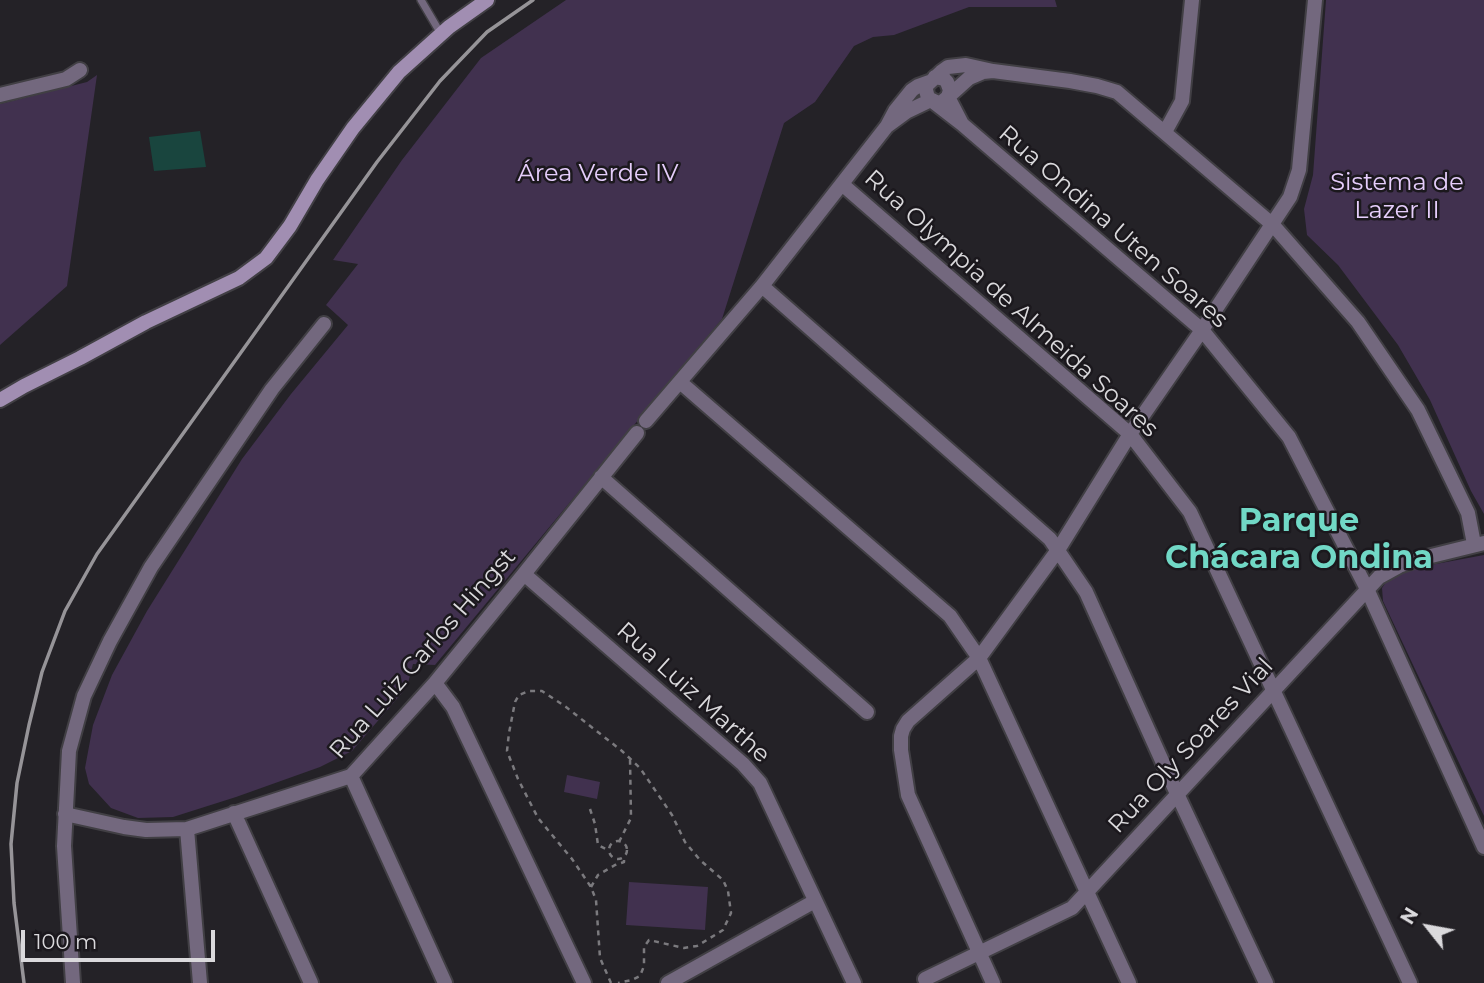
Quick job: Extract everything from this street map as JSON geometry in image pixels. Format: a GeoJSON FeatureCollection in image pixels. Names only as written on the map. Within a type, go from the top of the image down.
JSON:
{"type":"FeatureCollection","features":[{"type":"Feature","properties":{"kind":"street"},"geometry":{"type":"LineString","coordinates":[[0,400],[145,322],[239,278],[266,258],[353,128],[399,72],[441,34],[487,0]]}},
{"type":"Feature","properties":{"kind":"street"},"geometry":{"type":"LineString","coordinates":[[1165,132],[1181,101],[1192,0]]}},
{"type":"Feature","properties":{"kind":"street"},"geometry":{"type":"LineString","coordinates":[[993,983],[908,795],[901,736],[908,720],[979,658],[1058,550],[1130,434],[1290,197],[1298,170],[1315,0]]}},
{"type":"Feature","properties":{"kind":"street"},"geometry":{"type":"LineString","coordinates":[[993,71],[969,78],[938,103],[928,98],[926,90],[940,72],[948,67],[965,65],[1070,81],[1117,92],[1273,225],[1358,322],[1418,410],[1468,513],[1479,544]]}},
{"type":"Feature","properties":{"kind":"street"},"geometry":{"type":"LineString","coordinates":[[0,95],[66,79],[80,70]]}},
{"type":"Feature","properties":{"kind":"street"},"geometry":{"type":"LineString","coordinates":[[646,421],[762,286],[842,185],[912,90],[923,83],[944,79],[950,90],[948,97],[962,124]]}},
{"type":"Feature","properties":{"kind":"street"},"geometry":{"type":"LineString","coordinates":[[887,126],[906,112],[931,100]]}},
{"type":"Feature","properties":{"kind":"street","name":"Rua Ondina Uten Soares"},"geometry":{"type":"LineString","coordinates":[[931,100],[1202,330],[1289,437],[1367,589],[1484,847]]}},
{"type":"Feature","properties":{"kind":"street","name":"Rua Olympia de Almeida Soares"},"geometry":{"type":"LineString","coordinates":[[842,185],[1130,434],[1190,512],[1410,983]]}},
{"type":"Feature","properties":{"kind":"street"},"geometry":{"type":"LineString","coordinates":[[762,286],[1050,539],[1058,550],[1086,592],[1266,983]]}},
{"type":"Feature","properties":{"kind":"street"},"geometry":{"type":"LineString","coordinates":[[73,983],[64,846],[65,814],[69,751],[84,696],[110,641],[151,567],[272,389],[324,324]]}},
{"type":"Feature","properties":{"kind":"street"},"geometry":{"type":"LineString","coordinates":[[680,382],[950,616],[979,658],[1129,983]]}},
{"type":"Feature","properties":{"kind":"street","name":"Rua Luiz Carlos Hingst"},"geometry":{"type":"LineString","coordinates":[[65,814],[146,830],[187,829],[351,776],[435,683],[637,433]]}},
{"type":"Feature","properties":{"kind":"street"},"geometry":{"type":"LineString","coordinates":[[601,477],[867,712]]}},
{"type":"Feature","properties":{"kind":"street","name":"Rua Oly Soares Vial"},"geometry":{"type":"LineString","coordinates":[[925,979],[1072,908],[1379,577],[1419,559],[1479,544]]}},
{"type":"Feature","properties":{"kind":"street","name":"Rua Luiz Marthe"},"geometry":{"type":"LineString","coordinates":[[524,575],[743,764],[760,783],[854,983]]}},
{"type":"Feature","properties":{"kind":"street"},"geometry":{"type":"LineString","coordinates":[[435,683],[453,707],[584,983]]}},
{"type":"Feature","properties":{"kind":"street"},"geometry":{"type":"LineString","coordinates":[[351,776],[445,983]]}},
{"type":"Feature","properties":{"kind":"street"},"geometry":{"type":"LineString","coordinates":[[234,813],[310,983]]}},
{"type":"Feature","properties":{"kind":"street"},"geometry":{"type":"LineString","coordinates":[[187,829],[200,983]]}},
{"type":"Feature","properties":{"kind":"street"},"geometry":{"type":"LineString","coordinates":[[668,983],[814,901]]}},
{"type":"Feature","properties":{"kind":"lane"},"geometry":{"type":"LineString","coordinates":[[421,0],[441,34]]}},
{"type":"Feature","properties":{"kind":"path"},"geometry":{"type":"LineString","coordinates":[[611,983],[600,958],[596,900],[591,887],[538,818],[518,779],[508,751],[514,702],[519,695],[528,691],[542,691],[597,730],[640,768],[672,815],[689,848],[723,880],[728,891],[731,913],[723,930],[697,946],[684,948],[649,940],[644,947],[644,966],[640,976],[632,981],[618,983]]}},
{"type":"Feature","properties":{"kind":"path"},"geometry":{"type":"LineString","coordinates":[[624,857],[616,859],[611,856],[610,850],[614,843],[619,842],[631,818],[630,758]]}},
{"type":"Feature","properties":{"kind":"path"},"geometry":{"type":"LineString","coordinates":[[590,809],[596,824],[598,845],[610,850]]}},
{"type":"Feature","properties":{"kind":"path"},"geometry":{"type":"LineString","coordinates":[[591,887],[598,875],[624,862],[626,846],[619,842]]}},
{"type":"Feature","properties":{"kind":"green space","name":"Área Verde IV"},"geometry":{"type":"Polygon","coordinates":[[[566,0],[1055,0],[1057,7],[969,7],[894,35],[873,37],[854,46],[815,102],[784,123],[722,319],[435,665],[413,664],[407,687],[352,751],[320,767],[173,817],[138,818],[111,808],[89,784],[85,768],[93,725],[112,675],[147,611],[242,459],[348,325],[326,305],[358,264],[333,260],[402,160],[481,58],[566,0]]]}},
{"type":"Feature","properties":{"kind":"green space","name":"Sistema de Lazer II"},"geometry":{"type":"Polygon","coordinates":[[[1326,0],[1484,0],[1484,514],[1430,400],[1398,345],[1338,265],[1307,235],[1304,209],[1313,175],[1326,0]]]}},
{"type":"Feature","properties":{"kind":"green space"},"geometry":{"type":"Polygon","coordinates":[[[97,75],[67,286],[0,345],[0,104],[87,82],[97,75]]]}},
{"type":"Feature","properties":{"kind":"green space"},"geometry":{"type":"Polygon","coordinates":[[[1484,555],[1484,816],[1383,601],[1382,588],[1388,579],[1409,569],[1484,555]]]}},
{"type":"Feature","properties":{"kind":"green space"},"geometry":{"type":"Polygon","coordinates":[[[567,775],[600,782],[597,799],[564,792],[567,775]]]}},
{"type":"Feature","properties":{"kind":"green space"},"geometry":{"type":"Polygon","coordinates":[[[629,882],[708,887],[705,930],[626,925],[629,882]]]}},
{"type":"Feature","properties":{"kind":"building"},"geometry":{"type":"Polygon","coordinates":[[[200,131],[206,167],[154,171],[149,137],[200,131]]]}},
{"type":"Feature","properties":{"kind":"railway"},"geometry":{"type":"LineString","coordinates":[[24,983],[14,903],[11,844],[17,783],[42,672],[65,611],[97,554],[377,162],[440,81],[487,32],[533,0]]}},
{"type":"Feature","properties":{"kind":"district","name":"Parque Chácara Ondina"},"geometry":{"type":"Point","coordinates":[1299,540]}}]}
